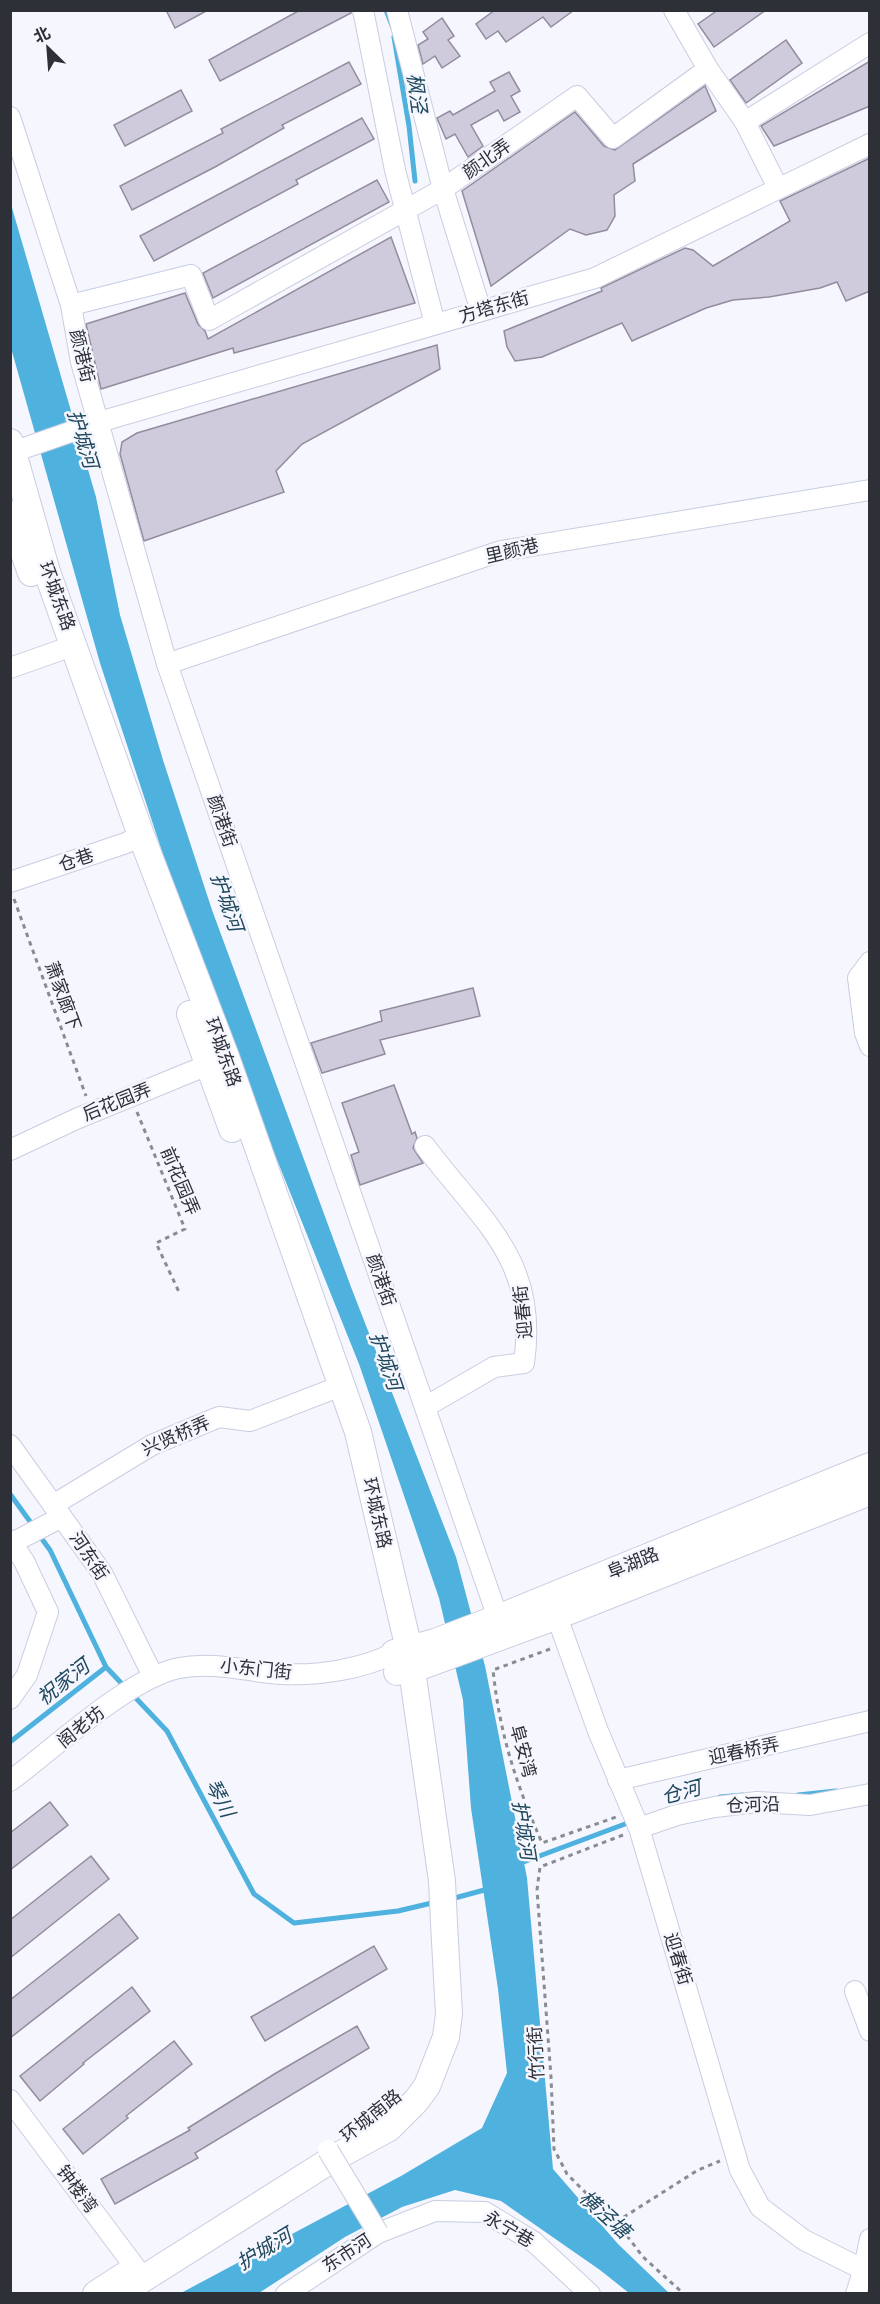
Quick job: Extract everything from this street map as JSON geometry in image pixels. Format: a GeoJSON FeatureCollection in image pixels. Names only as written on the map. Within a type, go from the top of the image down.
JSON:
{"type":"FeatureCollection","features":[{"type":"Feature","properties":{"kind":"main road","name":"环城东路"},"geometry":{"type":"LineString","coordinates":[[13,457],[67,648]]}},
{"type":"Feature","properties":{"kind":"main road","name":"环城东路"},"geometry":{"type":"LineString","coordinates":[[10,514],[67,648],[333,1389],[358,1432],[397,1662]]}},
{"type":"Feature","properties":{"kind":"main road","name":"阜湖路"},"geometry":{"type":"LineString","coordinates":[[553,1607],[870,1466]]}},
{"type":"Feature","properties":{"kind":"main road","name":"阜湖路"},"geometry":{"type":"LineString","coordinates":[[397,1662],[438,1650],[488,1628],[553,1607],[870,1492]]}},
{"type":"Feature","properties":{"kind":"main road","name":"环城南路"},"geometry":{"type":"LineString","coordinates":[[96,2294],[140,2274],[331,2154],[395,2102],[429,2057],[437,2023],[439,1923],[436,1882],[397,1662]]}},
{"type":"Feature","properties":{"kind":"main road","name":"环城南路"},"geometry":{"type":"LineString","coordinates":[[119,2294],[140,2274]]}},
{"type":"Feature","properties":{"kind":"street"},"geometry":{"type":"LineString","coordinates":[[363,10],[405,211],[435,324]]}},
{"type":"Feature","properties":{"kind":"street"},"geometry":{"type":"LineString","coordinates":[[397,10],[443,189],[481,311]]}},
{"type":"Feature","properties":{"kind":"street"},"geometry":{"type":"LineString","coordinates":[[674,10],[708,69],[745,122],[778,188]]}},
{"type":"Feature","properties":{"kind":"street"},"geometry":{"type":"LineString","coordinates":[[745,122],[870,43]]}},
{"type":"Feature","properties":{"kind":"street","name":"颜北弄"},"geometry":{"type":"LineString","coordinates":[[71,305],[191,275],[209,320],[443,189],[577,96],[614,138],[708,69]]}},
{"type":"Feature","properties":{"kind":"street","name":"颜港街"},"geometry":{"type":"LineString","coordinates":[[10,117],[71,305],[81,362],[167,664],[425,1407],[488,1628]]}},
{"type":"Feature","properties":{"kind":"street","name":"方塔东街"},"geometry":{"type":"LineString","coordinates":[[13,457],[41,449],[99,422],[595,278],[870,144]]}},
{"type":"Feature","properties":{"kind":"street","name":"里颜港"},"geometry":{"type":"LineString","coordinates":[[167,664],[501,551],[870,490]]}},
{"type":"Feature","properties":{"kind":"street"},"geometry":{"type":"LineString","coordinates":[[10,668],[67,648]]}},
{"type":"Feature","properties":{"kind":"street","name":"仓巷"},"geometry":{"type":"LineString","coordinates":[[10,882],[134,839]]}},
{"type":"Feature","properties":{"kind":"street"},"geometry":{"type":"LineString","coordinates":[[870,962],[858,978],[865,1033],[870,1046]]}},
{"type":"Feature","properties":{"kind":"street","name":"后花园弄"},"geometry":{"type":"LineString","coordinates":[[10,1150],[93,1112],[217,1061]]}},
{"type":"Feature","properties":{"kind":"street","name":"迎春街"},"geometry":{"type":"LineString","coordinates":[[425,1146],[506,1248],[521,1282],[528,1334],[524,1363],[494,1367],[425,1407]]}},
{"type":"Feature","properties":{"kind":"street","name":"兴贤桥弄"},"geometry":{"type":"LineString","coordinates":[[11,1542],[152,1445],[219,1417],[250,1421],[333,1389]]}},
{"type":"Feature","properties":{"kind":"street","name":"河东街"},"geometry":{"type":"LineString","coordinates":[[10,1445],[102,1573],[147,1681]]}},
{"type":"Feature","properties":{"kind":"street"},"geometry":{"type":"LineString","coordinates":[[11,1542],[24,1562],[48,1612],[38,1647],[14,1696]]}},
{"type":"Feature","properties":{"kind":"street","name":"迎春街"},"geometry":{"type":"LineString","coordinates":[[553,1607],[632,1813],[740,2170],[760,2207],[804,2240],[866,2273]]}},
{"type":"Feature","properties":{"kind":"street","name":"小东门街"},"geometry":{"type":"LineString","coordinates":[[147,1681],[179,1668],[211,1665],[299,1674],[397,1662]]}},
{"type":"Feature","properties":{"kind":"street","name":"阁老坊"},"geometry":{"type":"LineString","coordinates":[[10,1781],[114,1700],[147,1681]]}},
{"type":"Feature","properties":{"kind":"street","name":"迎春桥弄"},"geometry":{"type":"LineString","coordinates":[[618,1780],[870,1721]]}},
{"type":"Feature","properties":{"kind":"street","name":"仓河沿"},"geometry":{"type":"LineString","coordinates":[[632,1813],[677,1815],[715,1807],[757,1802],[810,1805],[870,1794]]}},
{"type":"Feature","properties":{"kind":"street"},"geometry":{"type":"LineString","coordinates":[[855,1991],[870,2031]]}},
{"type":"Feature","properties":{"kind":"street","name":"钟楼湾"},"geometry":{"type":"LineString","coordinates":[[10,2100],[140,2274]]}},
{"type":"Feature","properties":{"kind":"street"},"geometry":{"type":"LineString","coordinates":[[331,2154],[378,2233]]}},
{"type":"Feature","properties":{"kind":"street","name":"永宁巷"},"geometry":{"type":"LineString","coordinates":[[378,2233],[435,2211],[485,2212],[534,2242],[590,2294]]}},
{"type":"Feature","properties":{"kind":"street","name":"东市河"},"geometry":{"type":"LineString","coordinates":[[286,2294],[378,2233]]}},
{"type":"Feature","properties":{"kind":"street"},"geometry":{"type":"LineString","coordinates":[[856,2294],[866,2273],[870,2240]]}},
{"type":"Feature","properties":{"kind":"path","name":"萧家廊下"},"geometry":{"type":"LineString","coordinates":[[10,889],[93,1112]]}},
{"type":"Feature","properties":{"kind":"path","name":"前花园弄"},"geometry":{"type":"LineString","coordinates":[[130,1097],[185,1229],[156,1243],[179,1292]]}},
{"type":"Feature","properties":{"kind":"path","name":"阜安湾"},"geometry":{"type":"LineString","coordinates":[[566,1644],[494,1670],[503,1737],[513,1775],[542,1843],[632,1813]]}},
{"type":"Feature","properties":{"kind":"path","name":"竹行街"},"geometry":{"type":"LineString","coordinates":[[632,1813],[540,1867],[537,1890],[548,2030],[554,2149],[567,2174],[616,2222],[643,2257],[684,2294]]}},
{"type":"Feature","properties":{"kind":"path"},"geometry":{"type":"LineString","coordinates":[[616,2222],[698,2170],[736,2155]]}},
{"type":"Feature","properties":{"kind":"water","name":"护城河"},"geometry":{"type":"Polygon","coordinates":[[[10,201],[96,497],[120,615],[163,760],[212,910],[351,1287],[456,1557],[485,1666],[527,1878],[553,2169],[618,2244],[669,2293],[629,2293],[501,2201],[455,2190],[402,2207],[345,2237],[259,2293],[181,2293],[401,2176],[482,2128],[507,2073],[498,1989],[471,1808],[463,1700],[439,1598],[359,1364],[265,1130],[178,900],[100,663],[11,348],[10,201]]]}},
{"type":"Feature","properties":{"kind":"building"},"geometry":{"type":"Polygon","coordinates":[[[166,10],[208,10],[175,28],[166,10]]]}},
{"type":"Feature","properties":{"kind":"building"},"geometry":{"type":"Polygon","coordinates":[[[300,10],[351,10],[351,13],[220,81],[209,60],[300,10]]]}},
{"type":"Feature","properties":{"kind":"building"},"geometry":{"type":"Polygon","coordinates":[[[495,10],[574,10],[551,27],[543,17],[506,42],[498,31],[486,39],[476,24],[495,10]]]}},
{"type":"Feature","properties":{"kind":"building"},"geometry":{"type":"Polygon","coordinates":[[[718,10],[766,10],[714,47],[698,24],[718,10]]]}},
{"type":"Feature","properties":{"kind":"building"},"geometry":{"type":"Polygon","coordinates":[[[442,18],[454,36],[448,40],[460,56],[442,68],[435,56],[423,64],[418,45],[428,39],[423,32],[442,18]]]}},
{"type":"Feature","properties":{"kind":"building"},"geometry":{"type":"Polygon","coordinates":[[[786,40],[802,63],[746,103],[730,80],[786,40]]]}},
{"type":"Feature","properties":{"kind":"building"},"geometry":{"type":"Polygon","coordinates":[[[870,61],[870,106],[774,146],[761,126],[870,61]]]}},
{"type":"Feature","properties":{"kind":"building"},"geometry":{"type":"Polygon","coordinates":[[[349,62],[361,84],[282,125],[284,128],[215,167],[132,210],[120,186],[223,133],[221,129],[349,62]]]}},
{"type":"Feature","properties":{"kind":"building"},"geometry":{"type":"Polygon","coordinates":[[[509,72],[520,91],[511,96],[520,112],[504,121],[498,110],[471,125],[483,146],[468,157],[455,134],[446,139],[437,118],[450,111],[453,115],[495,91],[490,82],[509,72]]]}},
{"type":"Feature","properties":{"kind":"building"},"geometry":{"type":"Polygon","coordinates":[[[705,86],[716,111],[633,164],[635,181],[614,195],[615,216],[607,230],[586,235],[570,229],[491,286],[462,191],[575,112],[604,146],[615,150],[705,86]]]}},
{"type":"Feature","properties":{"kind":"building"},"geometry":{"type":"Polygon","coordinates":[[[181,90],[192,111],[125,146],[114,125],[181,90]]]}},
{"type":"Feature","properties":{"kind":"building"},"geometry":{"type":"Polygon","coordinates":[[[362,118],[374,139],[296,180],[298,184],[154,261],[140,236],[362,118]]]}},
{"type":"Feature","properties":{"kind":"building"},"geometry":{"type":"Polygon","coordinates":[[[870,158],[870,291],[846,301],[837,282],[820,288],[769,297],[733,300],[706,308],[632,341],[622,323],[542,357],[515,361],[507,347],[504,331],[602,291],[601,288],[685,248],[693,250],[713,266],[790,221],[780,201],[870,158]]]}},
{"type":"Feature","properties":{"kind":"building"},"geometry":{"type":"Polygon","coordinates":[[[377,180],[389,202],[213,298],[203,273],[377,180]]]}},
{"type":"Feature","properties":{"kind":"building"},"geometry":{"type":"Polygon","coordinates":[[[391,237],[415,303],[234,353],[233,348],[101,389],[86,324],[185,293],[198,324],[205,331],[208,339],[391,237]]]}},
{"type":"Feature","properties":{"kind":"building"},"geometry":{"type":"Polygon","coordinates":[[[437,345],[440,369],[302,444],[276,471],[284,492],[144,541],[120,454],[122,442],[137,433],[437,345]]]}},
{"type":"Feature","properties":{"kind":"building"},"geometry":{"type":"Polygon","coordinates":[[[473,988],[480,1016],[380,1040],[385,1054],[322,1073],[311,1043],[382,1021],[380,1011],[473,988]]]}},
{"type":"Feature","properties":{"kind":"building"},"geometry":{"type":"Polygon","coordinates":[[[394,1085],[412,1134],[415,1132],[417,1138],[413,1148],[423,1163],[360,1185],[351,1155],[359,1152],[342,1103],[394,1085]]]}},
{"type":"Feature","properties":{"kind":"building"},"geometry":{"type":"Polygon","coordinates":[[[50,1802],[68,1825],[10,1870],[10,1833],[50,1802]]]}},
{"type":"Feature","properties":{"kind":"building"},"geometry":{"type":"Polygon","coordinates":[[[91,1856],[109,1879],[10,1958],[10,1920],[91,1856]]]}},
{"type":"Feature","properties":{"kind":"building"},"geometry":{"type":"Polygon","coordinates":[[[119,1914],[138,1938],[10,2038],[10,2000],[119,1914]]]}},
{"type":"Feature","properties":{"kind":"building"},"geometry":{"type":"Polygon","coordinates":[[[374,1946],[387,1969],[265,2041],[251,2017],[374,1946]]]}},
{"type":"Feature","properties":{"kind":"building"},"geometry":{"type":"Polygon","coordinates":[[[132,1987],[150,2011],[83,2063],[40,2101],[20,2076],[132,1987]]]}},
{"type":"Feature","properties":{"kind":"building"},"geometry":{"type":"Polygon","coordinates":[[[357,2026],[369,2048],[195,2153],[198,2158],[115,2204],[101,2179],[190,2130],[188,2128],[276,2073],[357,2026]]]}},
{"type":"Feature","properties":{"kind":"building"},"geometry":{"type":"Polygon","coordinates":[[[174,2041],[192,2064],[126,2116],[128,2118],[83,2154],[63,2129],[174,2041]]]}},
{"type":"Feature","properties":{"kind":"waterway","name":"枫泾"},"geometry":{"type":"LineString","coordinates":[[386,10],[393,28]]}},
{"type":"Feature","properties":{"kind":"waterway","name":"枫泾"},"geometry":{"type":"LineString","coordinates":[[394,37],[409,126],[415,181]]}},
{"type":"Feature","properties":{"kind":"waterway","name":"琴川"},"geometry":{"type":"LineString","coordinates":[[10,1494],[34,1527]]}},
{"type":"Feature","properties":{"kind":"waterway","name":"琴川"},"geometry":{"type":"LineString","coordinates":[[39,1535],[50,1550],[106,1667],[125,1687]]}},
{"type":"Feature","properties":{"kind":"waterway","name":"祝家河"},"geometry":{"type":"LineString","coordinates":[[10,1742],[106,1667]]}},
{"type":"Feature","properties":{"kind":"waterway","name":"琴川"},"geometry":{"type":"LineString","coordinates":[[132,1694],[167,1731],[254,1894],[294,1923],[398,1911],[436,1902]]}},
{"type":"Feature","properties":{"kind":"waterway","name":"仓河"},"geometry":{"type":"LineString","coordinates":[[798,1795],[836,1791]]}},
{"type":"Feature","properties":{"kind":"waterway","name":"仓河"},"geometry":{"type":"LineString","coordinates":[[720,1797],[743,1795]]}},
{"type":"Feature","properties":{"kind":"waterway","name":"仓河"},"geometry":{"type":"LineString","coordinates":[[518,1864],[633,1821]]}},
{"type":"Feature","properties":{"kind":"waterway","name":"琴川"},"geometry":{"type":"LineString","coordinates":[[451,1899],[488,1889]]}},
{"type":"Feature","properties":{"kind":"water label","name":"横泾塘"},"geometry":{"type":"Point","coordinates":[605,2214]}}]}
